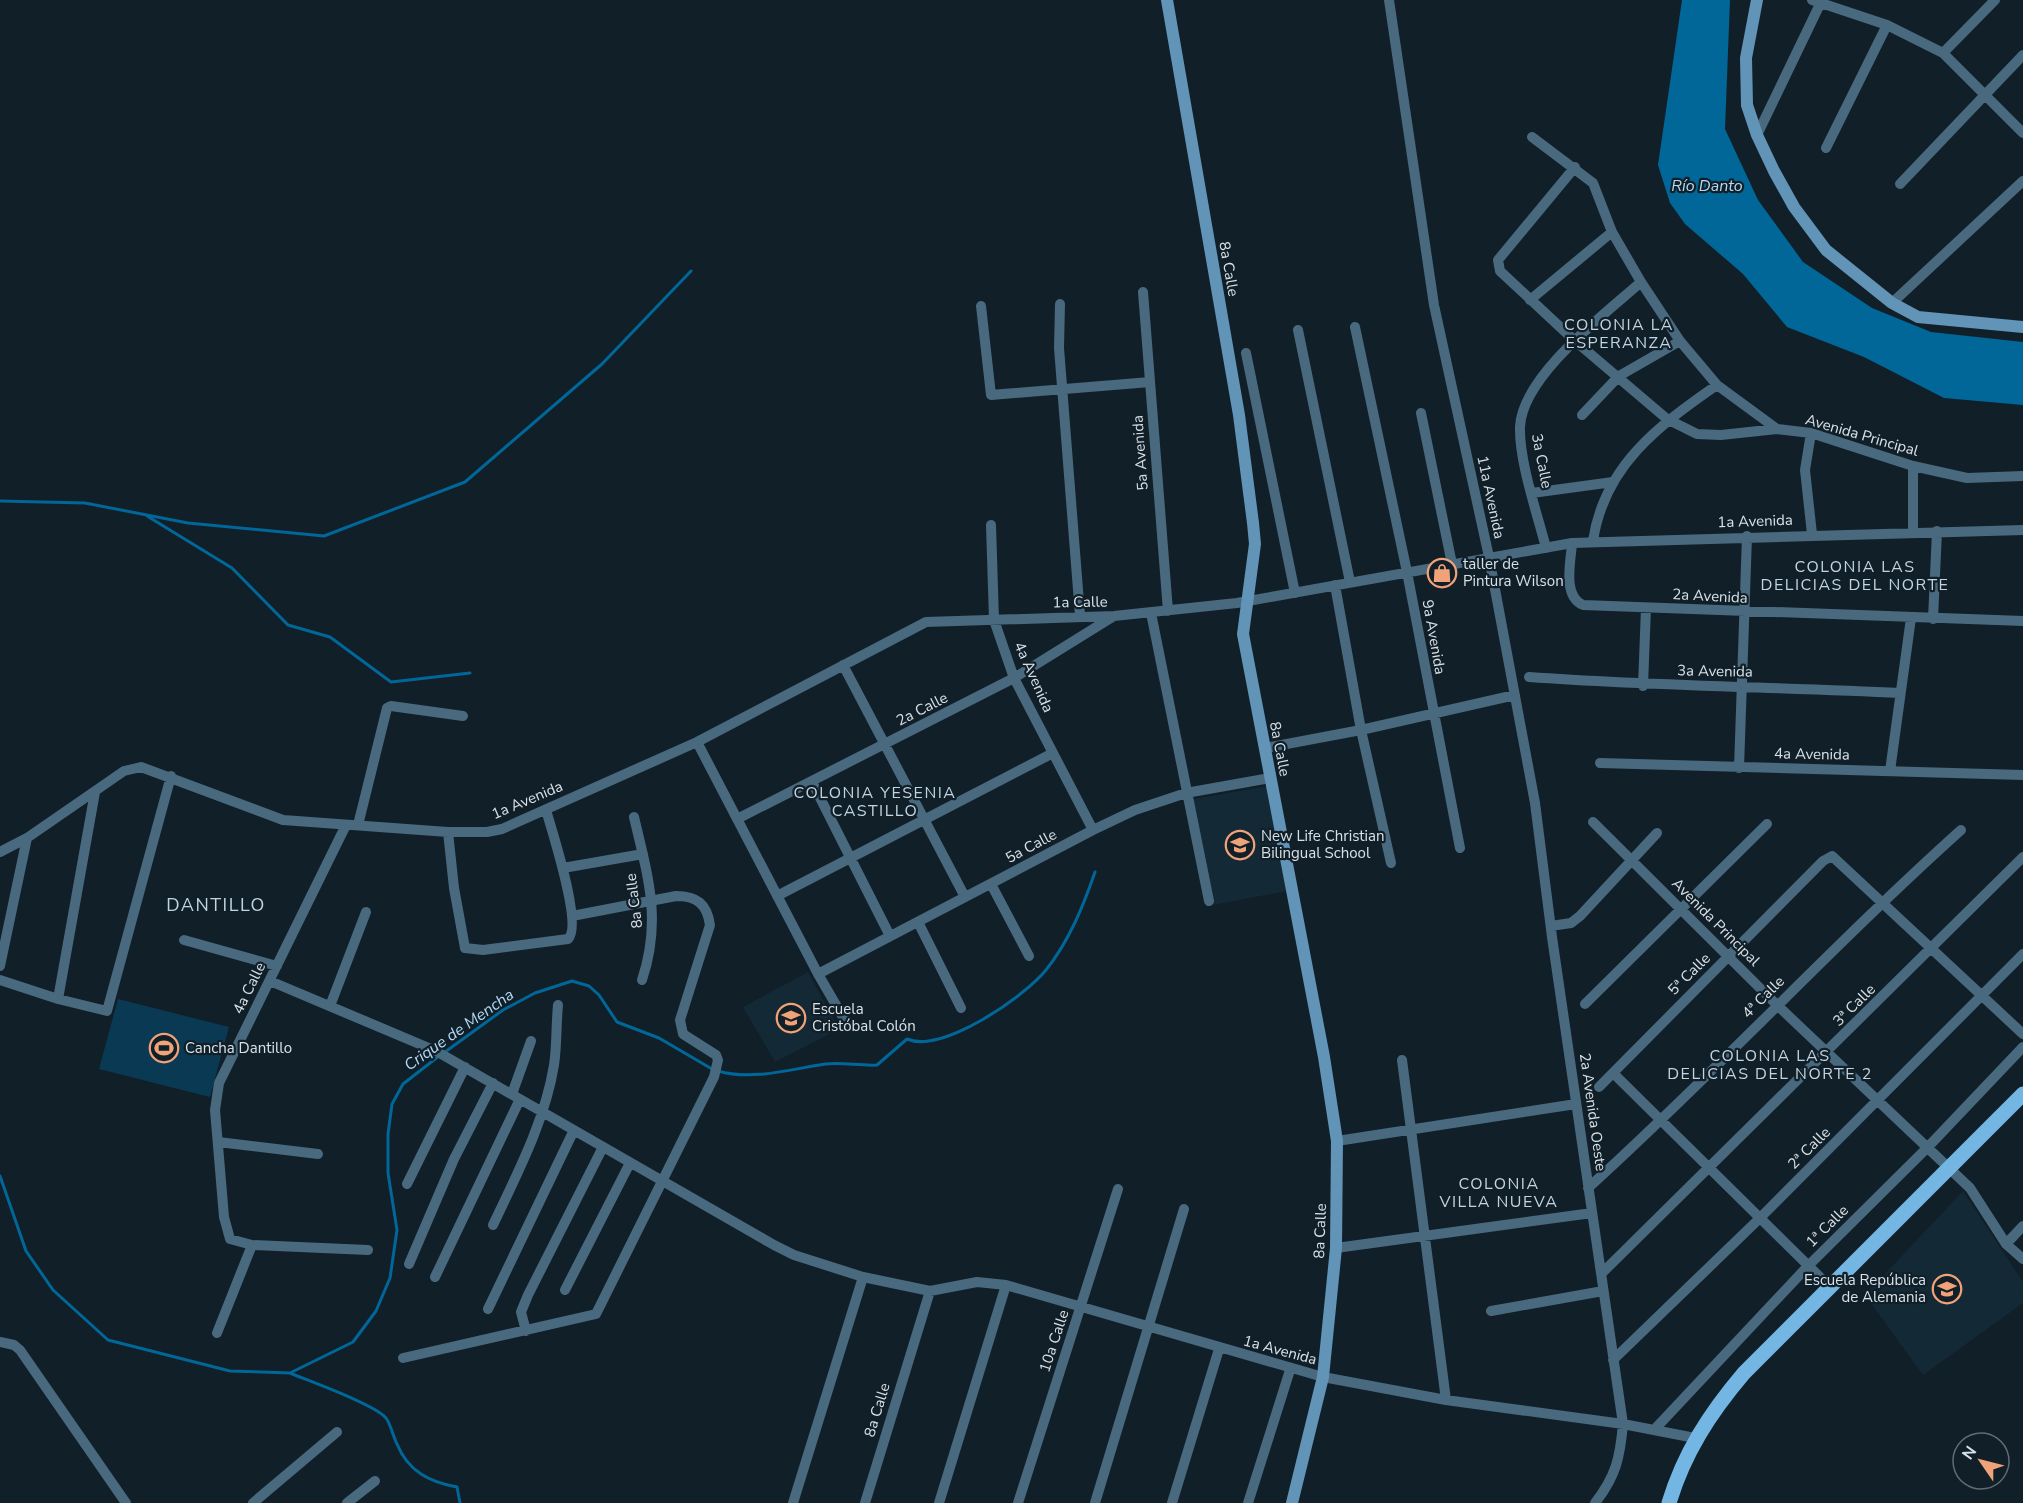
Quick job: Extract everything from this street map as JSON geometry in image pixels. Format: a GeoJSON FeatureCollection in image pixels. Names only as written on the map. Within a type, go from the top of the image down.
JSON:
{"type":"FeatureCollection","features":[{"type":"Feature","properties":{"kind":"main road"},"geometry":{"type":"LineString","coordinates":[[1669,1503],[1695,1438],[1715,1407],[1744,1374],[2023,1094]]}},
{"type":"Feature","properties":{"kind":"street","name":"8a Calle"},"geometry":{"type":"LineString","coordinates":[[1167,0],[1239,415],[1253,523],[1255,544],[1243,634],[1324,1057],[1337,1141],[1336,1248],[1323,1377],[1292,1503]]}},
{"type":"Feature","properties":{"kind":"street","name":"11a Avenida"},"geometry":{"type":"LineString","coordinates":[[1389,0],[1434,305],[1489,557],[1536,803]]}},
{"type":"Feature","properties":{"kind":"street"},"geometry":{"type":"LineString","coordinates":[[1757,0],[1746,58],[1748,105],[1757,135],[1794,207],[1826,250],[1892,303],[1918,317],[2023,327]]}},
{"type":"Feature","properties":{"kind":"street"},"geometry":{"type":"LineString","coordinates":[[1943,53],[1995,0]]}},
{"type":"Feature","properties":{"kind":"street"},"geometry":{"type":"LineString","coordinates":[[1757,135],[1818,1],[1887,25],[1943,53],[2023,133]]}},
{"type":"Feature","properties":{"kind":"street"},"geometry":{"type":"LineString","coordinates":[[1826,148],[1887,25]]}},
{"type":"Feature","properties":{"kind":"street"},"geometry":{"type":"LineString","coordinates":[[1900,184],[2023,55]]}},
{"type":"Feature","properties":{"kind":"street"},"geometry":{"type":"LineString","coordinates":[[1532,137],[1575,167],[1593,183],[1612,232],[1641,282],[1680,341],[1717,385],[1777,429]]}},
{"type":"Feature","properties":{"kind":"street","name":"Avenida Principal"},"geometry":{"type":"LineString","coordinates":[[1575,167],[1498,260],[1500,271],[1574,340],[1667,419],[1696,434],[1721,435],[1777,429],[1811,433],[1913,466],[1967,478],[2023,476]]}},
{"type":"Feature","properties":{"kind":"street"},"geometry":{"type":"LineString","coordinates":[[1892,303],[2023,181]]}},
{"type":"Feature","properties":{"kind":"street"},"geometry":{"type":"LineString","coordinates":[[1530,300],[1612,232]]}},
{"type":"Feature","properties":{"kind":"street","name":"3a Calle"},"geometry":{"type":"LineString","coordinates":[[1546,548],[1520,441],[1523,408],[1530,394],[1574,340],[1641,282]]}},
{"type":"Feature","properties":{"kind":"street","name":"5a Avenida"},"geometry":{"type":"LineString","coordinates":[[1143,292],[1168,611]]}},
{"type":"Feature","properties":{"kind":"street"},"geometry":{"type":"LineString","coordinates":[[1060,304],[1058,334],[1080,615]]}},
{"type":"Feature","properties":{"kind":"street"},"geometry":{"type":"LineString","coordinates":[[981,306],[991,395],[1150,382]]}},
{"type":"Feature","properties":{"kind":"street","name":"9a Avenida"},"geometry":{"type":"LineString","coordinates":[[1354,327],[1407,572],[1460,848]]}},
{"type":"Feature","properties":{"kind":"street"},"geometry":{"type":"LineString","coordinates":[[1298,330],[1350,582]]}},
{"type":"Feature","properties":{"kind":"street"},"geometry":{"type":"LineString","coordinates":[[1582,415],[1618,376],[1680,341]]}},
{"type":"Feature","properties":{"kind":"street"},"geometry":{"type":"LineString","coordinates":[[1246,353],[1295,593]]}},
{"type":"Feature","properties":{"kind":"street"},"geometry":{"type":"LineString","coordinates":[[1593,541],[1603,498],[1623,465],[1667,419],[1717,385]]}},
{"type":"Feature","properties":{"kind":"street"},"geometry":{"type":"LineString","coordinates":[[1421,413],[1452,564]]}},
{"type":"Feature","properties":{"kind":"street"},"geometry":{"type":"LineString","coordinates":[[1811,433],[1804,470],[1812,534]]}},
{"type":"Feature","properties":{"kind":"street"},"geometry":{"type":"LineString","coordinates":[[1913,466],[1913,532]]}},
{"type":"Feature","properties":{"kind":"street"},"geometry":{"type":"LineString","coordinates":[[1532,493],[1613,482]]}},
{"type":"Feature","properties":{"kind":"street","name":"4a Avenida"},"geometry":{"type":"LineString","coordinates":[[991,525],[994,620],[1014,678],[1093,830]]}},
{"type":"Feature","properties":{"kind":"street","name":"1a Avenida"},"geometry":{"type":"LineString","coordinates":[[1489,557],[1593,541],[2023,530]]}},
{"type":"Feature","properties":{"kind":"street"},"geometry":{"type":"LineString","coordinates":[[1933,619],[1937,531]]}},
{"type":"Feature","properties":{"kind":"street"},"geometry":{"type":"LineString","coordinates":[[1739,768],[1747,536]]}},
{"type":"Feature","properties":{"kind":"street","name":"2a Avenida"},"geometry":{"type":"LineString","coordinates":[[1572,543],[1570,591],[1576,601],[1583,604],[1744,613],[2023,621]]}},
{"type":"Feature","properties":{"kind":"street","name":"1a Calle"},"geometry":{"type":"LineString","coordinates":[[697,742],[926,622],[1151,613],[1247,601],[1489,557]]}},
{"type":"Feature","properties":{"kind":"street"},"geometry":{"type":"LineString","coordinates":[[1335,585],[1361,730],[1390,863]]}},
{"type":"Feature","properties":{"kind":"street"},"geometry":{"type":"LineString","coordinates":[[1643,686],[1646,608]]}},
{"type":"Feature","properties":{"kind":"street"},"geometry":{"type":"LineString","coordinates":[[1151,613],[1209,901]]}},
{"type":"Feature","properties":{"kind":"street","name":"2a Calle"},"geometry":{"type":"LineString","coordinates":[[737,819],[1014,678],[1114,616]]}},
{"type":"Feature","properties":{"kind":"street"},"geometry":{"type":"LineString","coordinates":[[1890,771],[1911,618]]}},
{"type":"Feature","properties":{"kind":"street"},"geometry":{"type":"LineString","coordinates":[[843,665],[965,897]]}},
{"type":"Feature","properties":{"kind":"street","name":"3a Avenida"},"geometry":{"type":"LineString","coordinates":[[1530,677],[1643,686],[1742,686],[1900,693]]}},
{"type":"Feature","properties":{"kind":"street"},"geometry":{"type":"LineString","coordinates":[[1265,748],[1361,730],[1515,695]]}},
{"type":"Feature","properties":{"kind":"street"},"geometry":{"type":"LineString","coordinates":[[358,825],[387,708],[391,706],[463,716]]}},
{"type":"Feature","properties":{"kind":"street"},"geometry":{"type":"LineString","coordinates":[[697,742],[818,974],[848,1024]]}},
{"type":"Feature","properties":{"kind":"street","name":"1a Avenida"},"geometry":{"type":"LineString","coordinates":[[0,852],[27,838],[124,771],[136,767],[171,776],[267,816],[283,820],[448,832],[487,832],[502,829],[697,742]]}},
{"type":"Feature","properties":{"kind":"street"},"geometry":{"type":"LineString","coordinates":[[777,896],[1053,753]]}},
{"type":"Feature","properties":{"kind":"street","name":"4a Avenida"},"geometry":{"type":"LineString","coordinates":[[1600,763],[2023,775]]}},
{"type":"Feature","properties":{"kind":"street"},"geometry":{"type":"LineString","coordinates":[[0,980],[105,1012],[171,776]]}},
{"type":"Feature","properties":{"kind":"street","name":"5a Calle"},"geometry":{"type":"LineString","coordinates":[[818,974],[1135,810],[1186,793],[1270,778]]}},
{"type":"Feature","properties":{"kind":"street"},"geometry":{"type":"LineString","coordinates":[[812,782],[890,936]]}},
{"type":"Feature","properties":{"kind":"street"},"geometry":{"type":"LineString","coordinates":[[58,999],[95,792]]}},
{"type":"Feature","properties":{"kind":"street","name":"2a Avenida Oeste"},"geometry":{"type":"LineString","coordinates":[[1536,803],[1551,926],[1623,1424],[1620,1454],[1611,1482],[1594,1503]]}},
{"type":"Feature","properties":{"kind":"street"},"geometry":{"type":"LineString","coordinates":[[448,832],[454,888],[465,948],[483,950],[568,939],[574,929],[572,916],[563,868],[546,810]]}},
{"type":"Feature","properties":{"kind":"street","name":"8a Calle"},"geometry":{"type":"LineString","coordinates":[[634,817],[652,903],[653,937],[642,980]]}},
{"type":"Feature","properties":{"kind":"street","name":"Avenida Principal"},"geometry":{"type":"LineString","coordinates":[[1593,822],[1632,858],[1777,1005],[1970,1188],[2006,1244],[2022,1260]]}},
{"type":"Feature","properties":{"kind":"street"},"geometry":{"type":"LineString","coordinates":[[1585,1004],[1767,824]]}},
{"type":"Feature","properties":{"kind":"street","name":"4a Calle"},"geometry":{"type":"LineString","coordinates":[[252,1245],[234,1241],[227,1234],[218,1142],[216,1092],[345,825]]}},
{"type":"Feature","properties":{"kind":"street","name":"4ª Calle"},"geometry":{"type":"LineString","coordinates":[[1588,1188],[1662,1121],[1883,901],[1961,830]]}},
{"type":"Feature","properties":{"kind":"street"},"geometry":{"type":"LineString","coordinates":[[1551,926],[1571,923],[1580,916],[1657,833]]}},
{"type":"Feature","properties":{"kind":"street"},"geometry":{"type":"LineString","coordinates":[[0,966],[27,838]]}},
{"type":"Feature","properties":{"kind":"street"},"geometry":{"type":"LineString","coordinates":[[563,868],[643,854]]}},
{"type":"Feature","properties":{"kind":"street","name":"5ª Calle"},"geometry":{"type":"LineString","coordinates":[[1599,1087],[1828,858],[1832,856],[1838,859],[1883,901]]}},
{"type":"Feature","properties":{"kind":"street","name":"3ª Calle"},"geometry":{"type":"LineString","coordinates":[[1601,1274],[1710,1169],[2023,857]]}},
{"type":"Feature","properties":{"kind":"street"},"geometry":{"type":"LineString","coordinates":[[991,884],[1029,956]]}},
{"type":"Feature","properties":{"kind":"street"},"geometry":{"type":"LineString","coordinates":[[403,1358],[596,1314],[660,1180],[714,1077],[718,1064],[716,1055],[683,1034],[680,1028],[710,925],[701,902],[688,896],[676,896],[652,903],[572,916]]}},
{"type":"Feature","properties":{"kind":"street"},"geometry":{"type":"LineString","coordinates":[[1883,901],[2023,1034]]}},
{"type":"Feature","properties":{"kind":"street"},"geometry":{"type":"LineString","coordinates":[[270,981],[330,1006],[366,912]]}},
{"type":"Feature","properties":{"kind":"street"},"geometry":{"type":"LineString","coordinates":[[918,922],[961,1008]]}},
{"type":"Feature","properties":{"kind":"street"},"geometry":{"type":"LineString","coordinates":[[184,940],[277,966]]}},
{"type":"Feature","properties":{"kind":"street","name":"2ª Calle"},"geometry":{"type":"LineString","coordinates":[[1613,1360],[1760,1218],[2023,954]]}},
{"type":"Feature","properties":{"kind":"street"},"geometry":{"type":"LineString","coordinates":[[493,1225],[523,1161],[542,1112],[554,1065],[558,1005]]}},
{"type":"Feature","properties":{"kind":"street","name":"1a Avenida"},"geometry":{"type":"LineString","coordinates":[[330,1006],[453,1060],[774,1245],[794,1255],[863,1277],[930,1291],[977,1282],[1006,1285],[1290,1370],[1446,1400],[1623,1424],[1695,1438]]}},
{"type":"Feature","properties":{"kind":"street"},"geometry":{"type":"LineString","coordinates":[[435,1277],[516,1097],[531,1041]]}},
{"type":"Feature","properties":{"kind":"street","name":"1ª Calle"},"geometry":{"type":"LineString","coordinates":[[1654,1430],[1808,1266],[1927,1148],[2023,1047]]}},
{"type":"Feature","properties":{"kind":"street"},"geometry":{"type":"LineString","coordinates":[[1402,1060],[1446,1400]]}},
{"type":"Feature","properties":{"kind":"street"},"geometry":{"type":"LineString","coordinates":[[407,1184],[465,1067]]}},
{"type":"Feature","properties":{"kind":"street"},"geometry":{"type":"LineString","coordinates":[[1613,1073],[1830,1287]]}},
{"type":"Feature","properties":{"kind":"street"},"geometry":{"type":"LineString","coordinates":[[409,1264],[454,1159],[493,1083]]}},
{"type":"Feature","properties":{"kind":"street"},"geometry":{"type":"LineString","coordinates":[[1337,1141],[1576,1104]]}},
{"type":"Feature","properties":{"kind":"street"},"geometry":{"type":"LineString","coordinates":[[488,1309],[574,1130]]}},
{"type":"Feature","properties":{"kind":"street"},"geometry":{"type":"LineString","coordinates":[[218,1142],[318,1154]]}},
{"type":"Feature","properties":{"kind":"street"},"geometry":{"type":"LineString","coordinates":[[526,1331],[521,1312],[528,1295],[603,1147]]}},
{"type":"Feature","properties":{"kind":"street"},"geometry":{"type":"LineString","coordinates":[[565,1290],[630,1163]]}},
{"type":"Feature","properties":{"kind":"street","name":"10a Calle"},"geometry":{"type":"LineString","coordinates":[[1018,1503],[1118,1188]]}},
{"type":"Feature","properties":{"kind":"street"},"geometry":{"type":"LineString","coordinates":[[1095,1503],[1184,1209]]}},
{"type":"Feature","properties":{"kind":"street"},"geometry":{"type":"LineString","coordinates":[[1336,1248],[1592,1213]]}},
{"type":"Feature","properties":{"kind":"street"},"geometry":{"type":"LineString","coordinates":[[2006,1244],[2023,1226]]}},
{"type":"Feature","properties":{"kind":"street"},"geometry":{"type":"LineString","coordinates":[[217,1333],[252,1245],[368,1250]]}},
{"type":"Feature","properties":{"kind":"street"},"geometry":{"type":"LineString","coordinates":[[793,1503],[863,1277]]}},
{"type":"Feature","properties":{"kind":"street"},"geometry":{"type":"LineString","coordinates":[[939,1503],[1006,1285]]}},
{"type":"Feature","properties":{"kind":"street","name":"8a Calle"},"geometry":{"type":"LineString","coordinates":[[865,1503],[930,1291]]}},
{"type":"Feature","properties":{"kind":"street"},"geometry":{"type":"LineString","coordinates":[[1491,1311],[1603,1291]]}},
{"type":"Feature","properties":{"kind":"street"},"geometry":{"type":"LineString","coordinates":[[0,1342],[14,1345],[21,1350],[126,1503]]}},
{"type":"Feature","properties":{"kind":"street"},"geometry":{"type":"LineString","coordinates":[[1172,1503],[1219,1349]]}},
{"type":"Feature","properties":{"kind":"street"},"geometry":{"type":"LineString","coordinates":[[1248,1503],[1290,1370]]}},
{"type":"Feature","properties":{"kind":"street"},"geometry":{"type":"LineString","coordinates":[[253,1503],[337,1432]]}},
{"type":"Feature","properties":{"kind":"street"},"geometry":{"type":"LineString","coordinates":[[347,1503],[375,1481]]}},
{"type":"Feature","properties":{"kind":"shaded area","name":"New Life Christian Bilingual School"},"geometry":{"type":"Polygon","coordinates":[[[1269,786],[1287,891],[1213,905],[1193,799],[1269,786]]]}},
{"type":"Feature","properties":{"kind":"shaded area","name":"Escuela Cristóbal Colón"},"geometry":{"type":"Polygon","coordinates":[[[808,972],[839,1029],[775,1062],[743,1007],[808,972]]]}},
{"type":"Feature","properties":{"kind":"shaded area","name":"Cancha Dantillo"},"geometry":{"type":"Polygon","coordinates":[[[118,999],[229,1027],[210,1097],[99,1069],[118,999]]]}},
{"type":"Feature","properties":{"kind":"shaded area","name":"Escuela República de Alemania"},"geometry":{"type":"Polygon","coordinates":[[[1963,1191],[2023,1282],[2023,1303],[1923,1375],[1865,1295],[1963,1191]]]}},
{"type":"Feature","properties":{"kind":"water","name":"Río Danto"},"geometry":{"type":"Polygon","coordinates":[[[1682,0],[1730,0],[1725,129],[1758,200],[1803,262],[1872,308],[1931,332],[2023,342],[2023,405],[1944,398],[1864,357],[1787,327],[1743,274],[1685,224],[1670,203],[1658,165],[1682,0]]]}},
{"type":"Feature","properties":{"kind":"waterway"},"geometry":{"type":"LineString","coordinates":[[0,501],[85,503],[188,523],[324,536],[465,482],[602,364],[691,271]]}},
{"type":"Feature","properties":{"kind":"waterway"},"geometry":{"type":"LineString","coordinates":[[147,516],[232,568],[288,625],[330,637],[391,682],[470,673]]}},
{"type":"Feature","properties":{"kind":"waterway","name":"Crique de Mencha"},"geometry":{"type":"LineString","coordinates":[[718,1071],[744,1075],[838,1063],[877,1065],[907,1039],[922,1041],[961,1031],[1002,1008],[1046,970],[1075,923],[1095,872]]}},
{"type":"Feature","properties":{"kind":"waterway","name":"Crique de Mencha"},"geometry":{"type":"LineString","coordinates":[[445,1052],[503,1010],[535,993],[572,981],[589,986],[599,995],[617,1022],[659,1038],[712,1069]]}},
{"type":"Feature","properties":{"kind":"waterway","name":"Crique de Mencha"},"geometry":{"type":"LineString","coordinates":[[0,1176],[26,1251],[53,1290],[108,1340],[230,1371],[290,1373],[353,1342],[376,1311],[390,1278],[397,1230],[388,1173],[388,1134],[392,1104],[403,1084],[439,1056]]}},
{"type":"Feature","properties":{"kind":"waterway"},"geometry":{"type":"LineString","coordinates":[[290,1373],[356,1400],[380,1413],[388,1421],[397,1444],[413,1468],[437,1482],[457,1487],[460,1503]]}},
{"type":"Feature","properties":{"kind":"place","name":"taller de Pintura Wilson"},"geometry":{"type":"Point","coordinates":[1442,573]}},
{"type":"Feature","properties":{"kind":"place","name":"New Life Christian Bilingual School"},"geometry":{"type":"Point","coordinates":[1240,845]}},
{"type":"Feature","properties":{"kind":"place","name":"Escuela Cristóbal Colón"},"geometry":{"type":"Point","coordinates":[791,1018]}},
{"type":"Feature","properties":{"kind":"place","name":"Cancha Dantillo"},"geometry":{"type":"Point","coordinates":[164,1048]}},
{"type":"Feature","properties":{"kind":"place","name":"Escuela República de Alemania"},"geometry":{"type":"Point","coordinates":[1947,1289]}},
{"type":"Feature","properties":{"kind":"district","name":"COLONIA LA ESPERANZA"},"geometry":{"type":"Point","coordinates":[1619,334]}},
{"type":"Feature","properties":{"kind":"district","name":"COLONIA LAS DELICIAS DEL NORTE"},"geometry":{"type":"Point","coordinates":[1855,576]}},
{"type":"Feature","properties":{"kind":"district","name":"COLONIA YESENIA CASTILLO"},"geometry":{"type":"Point","coordinates":[875,802]}},
{"type":"Feature","properties":{"kind":"district","name":"DANTILLO"},"geometry":{"type":"Point","coordinates":[216,905]}},
{"type":"Feature","properties":{"kind":"district","name":"COLONIA LAS DELICIAS DEL NORTE 2"},"geometry":{"type":"Point","coordinates":[1770,1065]}},
{"type":"Feature","properties":{"kind":"district","name":"COLONIA VILLA NUEVA"},"geometry":{"type":"Point","coordinates":[1499,1193]}}]}
